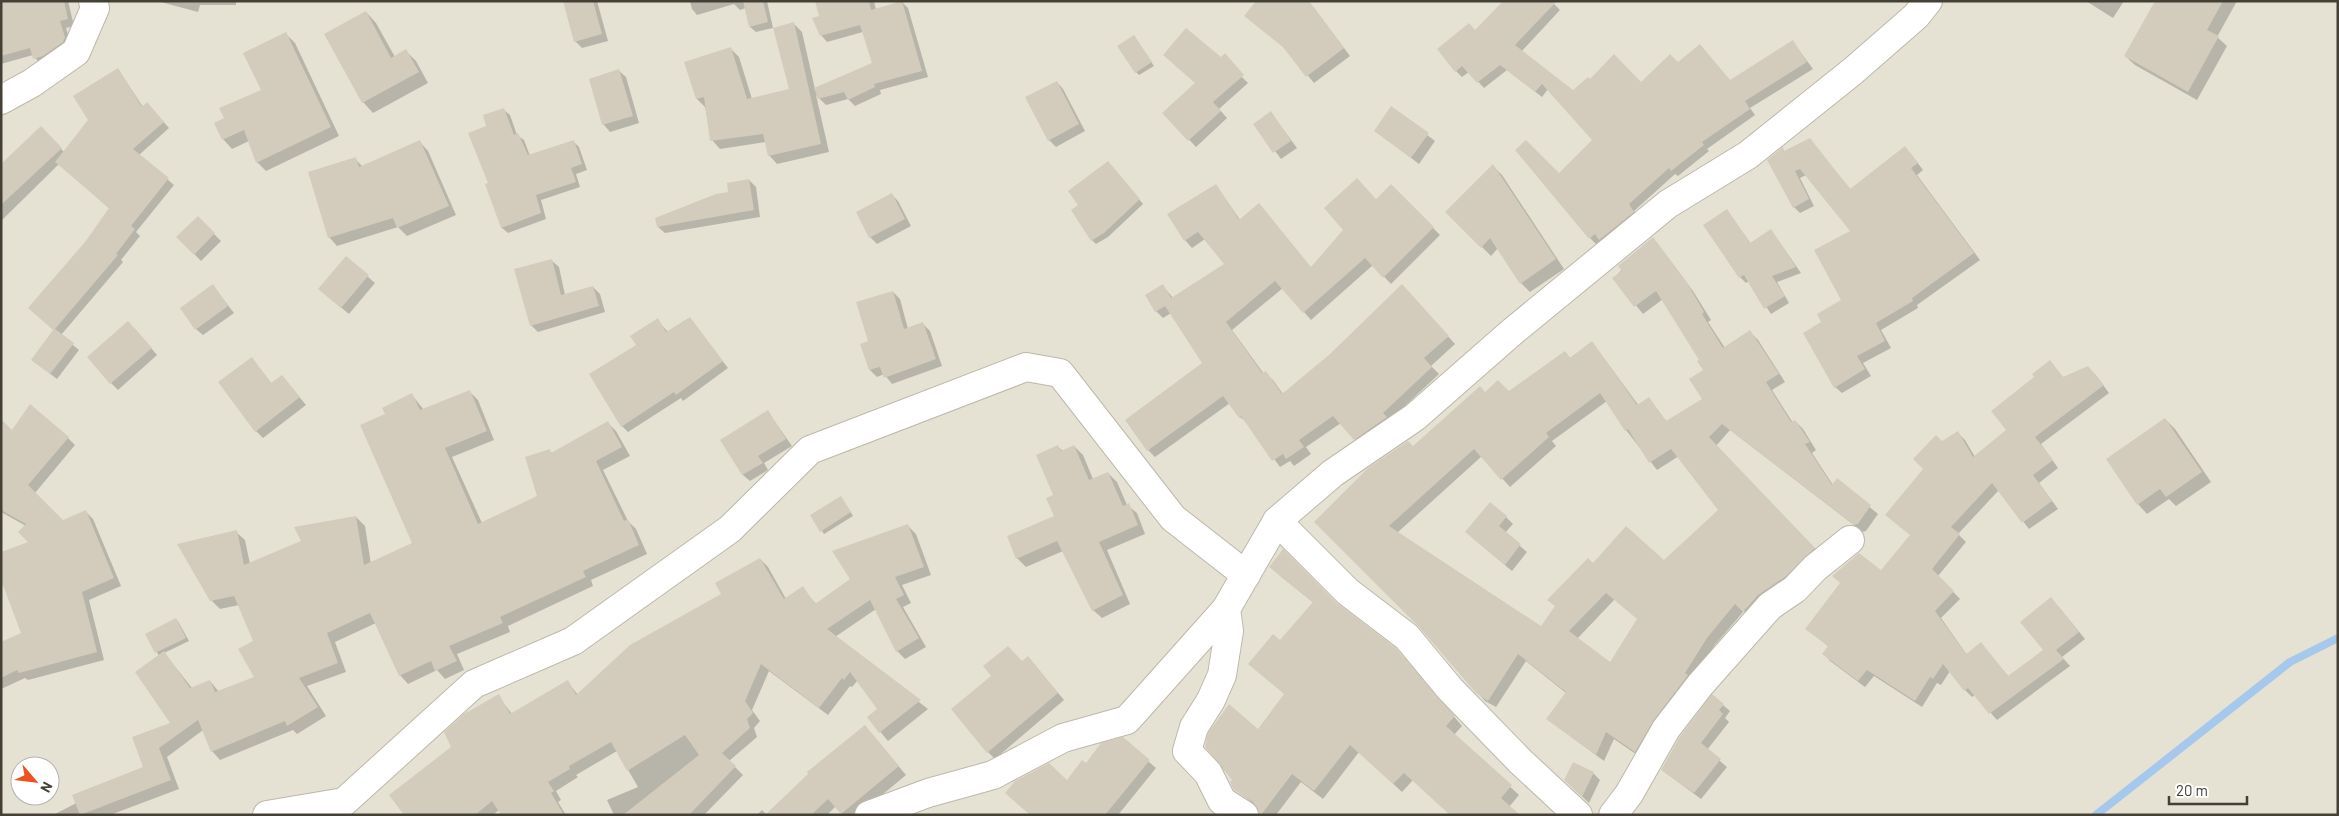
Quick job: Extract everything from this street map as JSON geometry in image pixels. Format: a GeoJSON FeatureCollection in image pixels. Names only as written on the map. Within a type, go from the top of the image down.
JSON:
{"type":"FeatureCollection","features":[{"type":"Feature","properties":{"kind":"street"},"geometry":{"type":"LineString","coordinates":[[1,100],[32,83],[76,52],[95,8],[93,1]]}},
{"type":"Feature","properties":{"kind":"street"},"geometry":{"type":"LineString","coordinates":[[869,815],[928,793],[993,775],[1063,738],[1127,720],[1226,609],[1277,522],[1333,473],[1415,417],[1512,332],[1668,204],[1748,155],[1838,83],[1916,16],[1928,1]]}},
{"type":"Feature","properties":{"kind":"street"},"geometry":{"type":"LineString","coordinates":[[267,815],[344,802],[474,684],[573,641],[730,529],[810,450],[1026,367],[1060,373],[1173,518],[1246,575]]}},
{"type":"Feature","properties":{"kind":"street"},"geometry":{"type":"LineString","coordinates":[[1277,522],[1348,592],[1407,637],[1450,689],[1520,761],[1578,815]]}},
{"type":"Feature","properties":{"kind":"street"},"geometry":{"type":"LineString","coordinates":[[1612,815],[1629,794],[1666,728],[1700,685],[1770,606],[1795,589],[1815,568],[1850,540]]}},
{"type":"Feature","properties":{"kind":"street"},"geometry":{"type":"LineString","coordinates":[[1226,609],[1229,631],[1222,674],[1211,700],[1194,727],[1187,751],[1208,773],[1222,801],[1244,815]]}},
{"type":"Feature","properties":{"kind":"shaded area"},"geometry":{"type":"Polygon","coordinates":[[[1,1],[2338,1],[2338,815],[1,815],[1,1]]]}},
{"type":"Feature","properties":{"kind":"building"},"geometry":{"type":"Polygon","coordinates":[[[1,1],[64,1],[68,19],[60,21],[65,37],[63,42],[43,56],[33,59],[30,48],[1,56],[1,1]]]}},
{"type":"Feature","properties":{"kind":"building"},"geometry":{"type":"Polygon","coordinates":[[[563,1],[593,1],[602,34],[574,42],[563,1]]]}},
{"type":"Feature","properties":{"kind":"building"},"geometry":{"type":"Polygon","coordinates":[[[743,1],[763,1],[768,22],[749,27],[743,1]]]}},
{"type":"Feature","properties":{"kind":"building"},"geometry":{"type":"Polygon","coordinates":[[[815,1],[869,1],[871,10],[902,1],[922,71],[874,84],[875,87],[848,100],[844,92],[818,99],[814,88],[872,63],[860,25],[820,36],[812,18],[819,16],[815,1]]]}},
{"type":"Feature","properties":{"kind":"building"},"geometry":{"type":"Polygon","coordinates":[[[1256,1],[1309,1],[1344,48],[1306,77],[1283,47],[1244,16],[1256,1]]]}},
{"type":"Feature","properties":{"kind":"building"},"geometry":{"type":"Polygon","coordinates":[[[1503,1],[1557,1],[1515,45],[1573,90],[1588,77],[1590,79],[1614,54],[1641,82],[1670,54],[1678,62],[1700,44],[1730,80],[1793,40],[1807,62],[1745,101],[1750,109],[1702,142],[1704,145],[1671,171],[1669,168],[1629,204],[1634,212],[1599,240],[1595,234],[1589,239],[1515,150],[1526,140],[1559,173],[1592,140],[1542,84],[1535,92],[1500,65],[1477,83],[1462,66],[1455,72],[1437,49],[1469,23],[1475,30],[1503,1]]]}},
{"type":"Feature","properties":{"kind":"building"},"geometry":{"type":"Polygon","coordinates":[[[2155,1],[2223,1],[2207,30],[2219,36],[2188,92],[2124,56],[2155,1]]]}},
{"type":"Feature","properties":{"kind":"building"},"geometry":{"type":"Polygon","coordinates":[[[366,11],[391,58],[406,49],[419,72],[362,103],[324,34],[366,11]]]}},
{"type":"Feature","properties":{"kind":"building"},"geometry":{"type":"Polygon","coordinates":[[[794,22],[821,144],[768,156],[763,134],[710,141],[704,97],[696,99],[684,62],[731,47],[747,99],[789,89],[773,28],[794,22]]]}},
{"type":"Feature","properties":{"kind":"building"},"geometry":{"type":"Polygon","coordinates":[[[1186,28],[1221,57],[1225,53],[1244,75],[1213,102],[1221,111],[1188,141],[1162,113],[1195,83],[1163,55],[1186,28]]]}},
{"type":"Feature","properties":{"kind":"building"},"geometry":{"type":"Polygon","coordinates":[[[286,32],[331,127],[256,163],[244,130],[222,140],[214,123],[224,118],[219,108],[261,90],[243,53],[286,32]]]}},
{"type":"Feature","properties":{"kind":"building"},"geometry":{"type":"Polygon","coordinates":[[[1134,35],[1152,62],[1135,73],[1117,46],[1134,35]]]}},
{"type":"Feature","properties":{"kind":"building"},"geometry":{"type":"Polygon","coordinates":[[[118,68],[142,107],[147,102],[164,122],[133,149],[169,178],[131,226],[135,229],[116,254],[118,255],[55,329],[74,343],[50,374],[31,360],[53,330],[28,308],[85,242],[109,208],[55,162],[88,120],[73,96],[118,68]]]}},
{"type":"Feature","properties":{"kind":"building"},"geometry":{"type":"Polygon","coordinates":[[[619,69],[633,116],[602,125],[589,79],[619,69]]]}},
{"type":"Feature","properties":{"kind":"building"},"geometry":{"type":"Polygon","coordinates":[[[1057,81],[1079,124],[1048,141],[1025,97],[1057,81]]]}},
{"type":"Feature","properties":{"kind":"building"},"geometry":{"type":"Polygon","coordinates":[[[1391,106],[1429,133],[1411,158],[1374,131],[1391,106]]]}},
{"type":"Feature","properties":{"kind":"building"},"geometry":{"type":"Polygon","coordinates":[[[504,108],[514,135],[518,133],[528,155],[574,140],[582,164],[571,168],[576,182],[536,195],[541,213],[501,228],[485,184],[488,183],[468,133],[486,126],[483,115],[504,108]]]}},
{"type":"Feature","properties":{"kind":"building"},"geometry":{"type":"Polygon","coordinates":[[[1271,111],[1291,141],[1273,153],[1253,124],[1271,111]]]}},
{"type":"Feature","properties":{"kind":"building"},"geometry":{"type":"Polygon","coordinates":[[[41,126],[62,148],[1,205],[1,164],[41,126]]]}},
{"type":"Feature","properties":{"kind":"building"},"geometry":{"type":"Polygon","coordinates":[[[1810,138],[1850,189],[1905,146],[1918,163],[1911,168],[1974,253],[1912,298],[1913,301],[1876,323],[1885,341],[1857,356],[1865,369],[1834,388],[1803,333],[1821,322],[1817,314],[1841,300],[1814,250],[1850,231],[1800,169],[1795,171],[1809,199],[1793,208],[1767,160],[1783,147],[1784,151],[1810,138]]]}},
{"type":"Feature","properties":{"kind":"building"},"geometry":{"type":"Polygon","coordinates":[[[420,140],[449,206],[397,228],[393,218],[328,238],[308,172],[356,157],[359,167],[420,140]]]}},
{"type":"Feature","properties":{"kind":"building"},"geometry":{"type":"Polygon","coordinates":[[[1108,161],[1140,199],[1104,233],[1091,241],[1071,210],[1078,205],[1068,191],[1108,161]]]}},
{"type":"Feature","properties":{"kind":"building"},"geometry":{"type":"Polygon","coordinates":[[[1493,164],[1556,259],[1520,284],[1490,238],[1481,248],[1445,212],[1493,164]]]}},
{"type":"Feature","properties":{"kind":"building"},"geometry":{"type":"Polygon","coordinates":[[[1357,178],[1376,199],[1391,184],[1434,227],[1383,278],[1365,258],[1303,313],[1275,281],[1226,322],[1262,373],[1266,371],[1282,394],[1330,354],[1402,284],[1449,336],[1424,358],[1432,367],[1383,413],[1387,417],[1354,440],[1333,416],[1299,440],[1304,447],[1286,459],[1283,454],[1272,461],[1241,416],[1239,418],[1223,396],[1147,451],[1125,420],[1202,363],[1165,306],[1155,312],[1145,295],[1163,284],[1171,298],[1224,264],[1198,232],[1184,241],[1167,214],[1216,184],[1239,220],[1259,203],[1311,267],[1343,230],[1324,208],[1357,178]]]}},
{"type":"Feature","properties":{"kind":"building"},"geometry":{"type":"Polygon","coordinates":[[[749,179],[754,210],[657,227],[655,218],[716,194],[728,192],[727,183],[749,179]]]}},
{"type":"Feature","properties":{"kind":"building"},"geometry":{"type":"Polygon","coordinates":[[[892,193],[905,219],[869,238],[856,212],[892,193]]]}},
{"type":"Feature","properties":{"kind":"building"},"geometry":{"type":"Polygon","coordinates":[[[1727,209],[1750,243],[1771,229],[1796,267],[1772,276],[1785,296],[1764,309],[1744,275],[1739,278],[1703,225],[1727,209]]]}},
{"type":"Feature","properties":{"kind":"building"},"geometry":{"type":"Polygon","coordinates":[[[198,216],[215,233],[194,255],[176,237],[198,216]]]}},
{"type":"Feature","properties":{"kind":"building"},"geometry":{"type":"Polygon","coordinates":[[[1653,237],[1686,281],[1704,312],[1702,314],[1723,348],[1750,330],[1779,374],[1766,382],[1791,422],[1795,420],[1810,442],[1805,444],[1832,485],[1837,478],[1871,505],[1858,524],[1854,525],[1722,424],[1709,437],[1815,548],[1785,577],[1758,595],[1743,612],[1735,604],[1707,638],[1685,673],[1688,675],[1654,720],[1635,752],[1606,732],[1596,755],[1546,719],[1566,692],[1518,654],[1488,701],[1476,693],[1419,627],[1314,522],[1368,468],[1408,441],[1413,446],[1480,386],[1485,392],[1498,380],[1509,391],[1565,351],[1570,358],[1592,341],[1637,405],[1649,397],[1666,421],[1702,399],[1689,379],[1703,370],[1697,361],[1699,360],[1656,291],[1634,307],[1612,278],[1622,271],[1618,266],[1653,237]],[[1600,393],[1546,433],[1549,437],[1501,480],[1474,449],[1389,526],[1541,626],[1555,606],[1547,600],[1588,558],[1593,563],[1626,526],[1664,560],[1718,510],[1671,449],[1649,463],[1628,429],[1625,431],[1600,393]],[[1606,593],[1569,631],[1610,662],[1637,619],[1606,593]]]}},
{"type":"Feature","properties":{"kind":"building"},"geometry":{"type":"Polygon","coordinates":[[[346,256],[369,275],[341,308],[318,289],[346,256]]]}},
{"type":"Feature","properties":{"kind":"building"},"geometry":{"type":"Polygon","coordinates":[[[552,259],[561,295],[593,286],[599,306],[530,326],[514,269],[552,259]]]}},
{"type":"Feature","properties":{"kind":"building"},"geometry":{"type":"Polygon","coordinates":[[[213,284],[228,306],[195,330],[180,308],[213,284]]]}},
{"type":"Feature","properties":{"kind":"building"},"geometry":{"type":"Polygon","coordinates":[[[893,291],[904,329],[923,322],[936,359],[884,378],[880,367],[869,370],[860,344],[868,341],[856,302],[893,291]]]}},
{"type":"Feature","properties":{"kind":"building"},"geometry":{"type":"Polygon","coordinates":[[[690,317],[723,361],[676,395],[674,392],[621,427],[589,374],[636,345],[630,336],[658,318],[666,332],[690,317]]]}},
{"type":"Feature","properties":{"kind":"building"},"geometry":{"type":"Polygon","coordinates":[[[128,321],[152,348],[110,384],[87,357],[128,321]]]}},
{"type":"Feature","properties":{"kind":"building"},"geometry":{"type":"Polygon","coordinates":[[[252,357],[271,383],[282,375],[300,397],[255,432],[218,382],[252,357]]]}},
{"type":"Feature","properties":{"kind":"building"},"geometry":{"type":"Polygon","coordinates":[[[2050,360],[2063,377],[2088,366],[2104,385],[2035,437],[2053,460],[2033,475],[2052,501],[2022,523],[1992,483],[1951,527],[1960,534],[1932,569],[1954,591],[1935,611],[1966,654],[1981,642],[2008,676],[2043,650],[2020,622],[2051,597],[2079,632],[2056,650],[2064,659],[1989,714],[1968,688],[1964,691],[1943,664],[1933,679],[1930,677],[1915,701],[1867,670],[1858,681],[1822,654],[1828,646],[1805,629],[1840,583],[1832,576],[1859,553],[1881,570],[1910,535],[1885,515],[1923,469],[1913,459],[1936,435],[1942,441],[1958,431],[1973,457],[2006,430],[1991,411],[2034,377],[2032,374],[2050,360]]]}},
{"type":"Feature","properties":{"kind":"building"},"geometry":{"type":"Polygon","coordinates":[[[470,390],[487,431],[445,448],[478,524],[537,496],[525,457],[550,449],[551,453],[608,421],[622,447],[596,461],[624,521],[628,519],[639,545],[583,571],[586,577],[500,617],[503,623],[449,646],[457,661],[435,671],[431,661],[399,676],[370,613],[327,633],[338,663],[299,678],[318,707],[287,726],[285,721],[211,752],[198,720],[159,748],[171,780],[80,815],[72,795],[143,767],[132,737],[170,723],[135,672],[164,651],[190,688],[210,680],[215,692],[254,677],[238,649],[253,641],[234,596],[210,601],[177,544],[237,530],[244,565],[301,541],[294,527],[356,516],[364,565],[412,543],[360,425],[385,414],[382,408],[412,393],[420,410],[470,390]]]}},
{"type":"Feature","properties":{"kind":"building"},"geometry":{"type":"Polygon","coordinates":[[[30,404],[69,437],[28,485],[63,520],[86,510],[114,578],[82,592],[97,652],[19,673],[17,670],[1,678],[1,642],[21,633],[1,580],[1,552],[28,542],[18,532],[26,524],[1,510],[1,419],[12,430],[30,404]]]}},
{"type":"Feature","properties":{"kind":"building"},"geometry":{"type":"Polygon","coordinates":[[[768,410],[786,439],[758,456],[763,463],[742,475],[720,440],[768,410]]]}},
{"type":"Feature","properties":{"kind":"building"},"geometry":{"type":"Polygon","coordinates":[[[2165,418],[2202,472],[2166,497],[2160,489],[2137,505],[2106,459],[2165,418]]]}},
{"type":"Feature","properties":{"kind":"building"},"geometry":{"type":"Polygon","coordinates":[[[1058,445],[1061,451],[1074,445],[1089,480],[1108,472],[1123,506],[1129,503],[1138,525],[1099,542],[1123,595],[1092,611],[1057,541],[1016,559],[1007,536],[1054,516],[1046,498],[1053,495],[1036,455],[1058,445]]]}},
{"type":"Feature","properties":{"kind":"building"},"geometry":{"type":"Polygon","coordinates":[[[841,496],[851,512],[820,532],[810,515],[841,496]]]}},
{"type":"Feature","properties":{"kind":"building"},"geometry":{"type":"Polygon","coordinates":[[[1490,502],[1507,516],[1499,526],[1521,544],[1505,565],[1465,532],[1490,502]]]}},
{"type":"Feature","properties":{"kind":"building"},"geometry":{"type":"Polygon","coordinates":[[[908,524],[924,567],[895,577],[904,595],[896,599],[919,638],[896,652],[870,600],[827,629],[921,700],[879,733],[867,717],[877,709],[850,672],[844,680],[842,678],[819,708],[761,664],[745,701],[753,713],[747,719],[750,728],[722,753],[736,766],[689,815],[623,815],[699,755],[685,735],[627,771],[611,742],[569,766],[570,769],[548,782],[554,791],[551,793],[564,815],[501,815],[492,801],[475,815],[404,815],[389,795],[451,747],[444,732],[464,714],[499,694],[510,714],[568,680],[576,695],[630,645],[721,594],[715,583],[760,558],[784,599],[803,586],[815,604],[850,579],[832,551],[908,524]]]}},
{"type":"Feature","properties":{"kind":"building"},"geometry":{"type":"Polygon","coordinates":[[[1283,549],[1337,603],[1396,648],[1455,716],[1446,726],[1512,785],[1501,798],[1520,815],[1450,815],[1404,773],[1393,784],[1350,745],[1314,791],[1292,774],[1261,815],[1253,802],[1234,790],[1230,782],[1232,780],[1205,747],[1208,733],[1229,704],[1258,729],[1284,694],[1248,664],[1273,634],[1280,640],[1313,602],[1269,567],[1283,549]]]}},
{"type":"Feature","properties":{"kind":"building"},"geometry":{"type":"Polygon","coordinates":[[[176,618],[186,638],[155,653],[145,634],[176,618]]]}},
{"type":"Feature","properties":{"kind":"building"},"geometry":{"type":"Polygon","coordinates":[[[1008,646],[1022,661],[1028,656],[1058,693],[987,753],[951,709],[991,676],[983,666],[1008,646]]]}},
{"type":"Feature","properties":{"kind":"building"},"geometry":{"type":"Polygon","coordinates":[[[1712,694],[1724,704],[1719,710],[1723,714],[1701,743],[1721,759],[1694,793],[1661,770],[1679,738],[1712,694]]]}},
{"type":"Feature","properties":{"kind":"building"},"geometry":{"type":"Polygon","coordinates":[[[865,725],[899,766],[841,814],[828,799],[811,815],[765,815],[808,774],[807,772],[865,725]]]}},
{"type":"Feature","properties":{"kind":"building"},"geometry":{"type":"Polygon","coordinates":[[[1123,737],[1150,760],[1105,815],[1030,815],[1005,793],[1015,781],[1049,763],[1067,780],[1082,760],[1086,763],[1101,743],[1123,737]]]}},
{"type":"Feature","properties":{"kind":"building"},"geometry":{"type":"Polygon","coordinates":[[[1573,762],[1594,772],[1582,797],[1564,780],[1573,762]]]}},
{"type":"Feature","properties":{"kind":"waterway"},"geometry":{"type":"LineString","coordinates":[[2096,815],[2290,662],[2338,638]]}}]}
